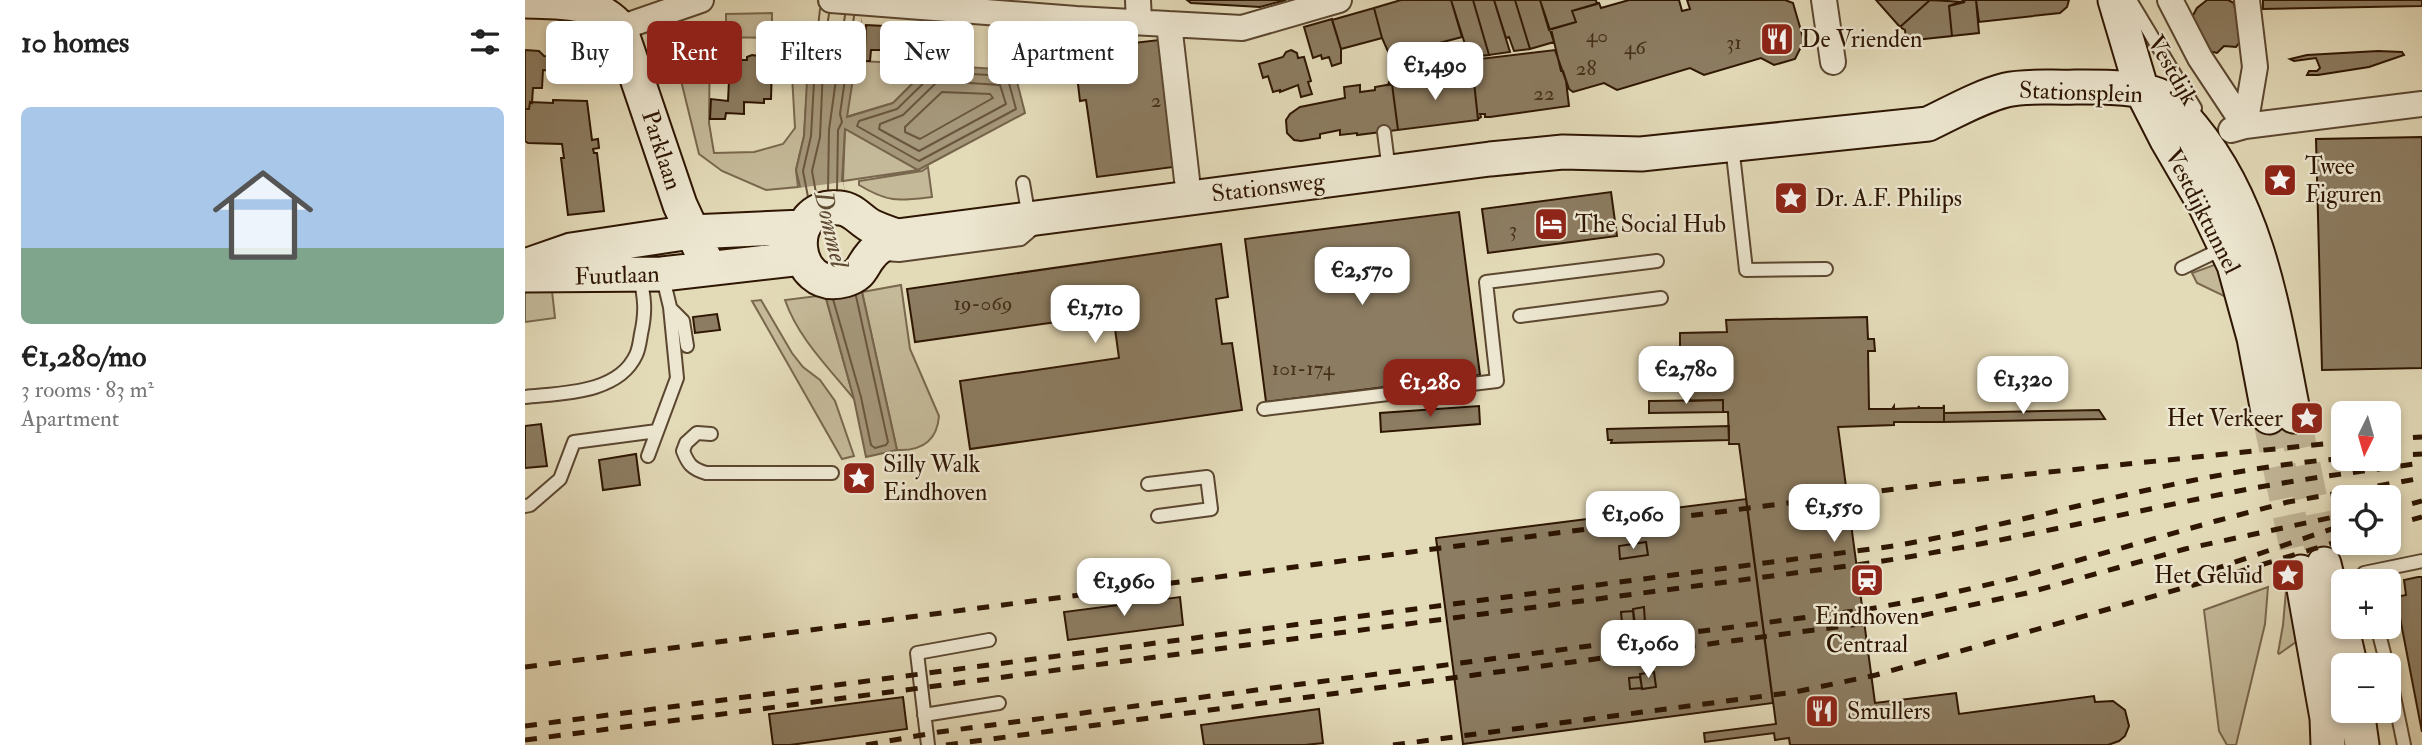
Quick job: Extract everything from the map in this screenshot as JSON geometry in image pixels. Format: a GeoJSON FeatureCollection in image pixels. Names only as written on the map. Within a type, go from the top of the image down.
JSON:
{"type":"FeatureCollection","features":[{"type":"Feature","properties":{"kind":"street"},"geometry":{"type":"LineString","coordinates":[[633,24],[701,0]]}},
{"type":"Feature","properties":{"kind":"street"},"geometry":{"type":"LineString","coordinates":[[831,0],[1076,19],[1139,11],[1169,24],[1242,28],[1339,0]]}},
{"type":"Feature","properties":{"kind":"street"},"geometry":{"type":"LineString","coordinates":[[1824,0],[1833,62]]}},
{"type":"Feature","properties":{"kind":"street","name":"Vestdijk"},"geometry":{"type":"LineString","coordinates":[[2115,0],[2142,91]]}},
{"type":"Feature","properties":{"kind":"street","name":"Vestdijk"},"geometry":{"type":"LineString","coordinates":[[2170,0],[2200,58],[2227,134]]}},
{"type":"Feature","properties":{"kind":"street"},"geometry":{"type":"LineString","coordinates":[[2227,134],[2255,67],[2247,0]]}},
{"type":"Feature","properties":{"kind":"street"},"geometry":{"type":"LineString","coordinates":[[525,1],[588,3],[606,12],[614,21]]}},
{"type":"Feature","properties":{"kind":"street"},"geometry":{"type":"LineString","coordinates":[[1169,24],[1187,181]]}},
{"type":"Feature","properties":{"kind":"street"},"geometry":{"type":"LineString","coordinates":[[2092,87],[2111,73],[2120,58],[2127,36]]}},
{"type":"Feature","properties":{"kind":"street","name":"Parklaan"},"geometry":{"type":"LineString","coordinates":[[633,65],[691,232],[709,268]]}},
{"type":"Feature","properties":{"kind":"street","name":"Stationsplein"},"geometry":{"type":"LineString","coordinates":[[1641,154],[1928,124],[1966,105],[2007,90],[2092,87],[2142,91],[2162,97],[2227,134]]}},
{"type":"Feature","properties":{"kind":"street","name":"Vestdijktunnel"},"geometry":{"type":"LineString","coordinates":[[2142,91],[2227,247],[2254,338],[2282,416],[2259,255],[2237,198],[2227,134]]}},
{"type":"Feature","properties":{"kind":"street"},"geometry":{"type":"LineString","coordinates":[[2227,134],[2422,104]]}},
{"type":"Feature","properties":{"kind":"street","name":"Stationsweg"},"geometry":{"type":"LineString","coordinates":[[691,232],[808,246],[837,281],[845,280],[877,253],[1187,181],[1482,167],[1563,152],[1641,154]]}},
{"type":"Feature","properties":{"kind":"street","name":"Stationsweg"},"geometry":{"type":"LineString","coordinates":[[808,246],[814,214],[837,207],[849,209],[870,226],[877,253]]}},
{"type":"Feature","properties":{"kind":"street","name":"Fuutlaan"},"geometry":{"type":"LineString","coordinates":[[525,266],[572,250],[691,232]]}},
{"type":"Feature","properties":{"kind":"street","name":"Stationsweg"},"geometry":{"type":"LineString","coordinates":[[709,268],[808,246]]}},
{"type":"Feature","properties":{"kind":"street","name":"Fuutlaan"},"geometry":{"type":"LineString","coordinates":[[525,275],[650,275],[709,268]]}},
{"type":"Feature","properties":{"kind":"street"},"geometry":{"type":"LineString","coordinates":[[2328,745],[2313,568],[2332,599],[2351,643]]}},
{"type":"Feature","properties":{"kind":"street"},"geometry":{"type":"LineString","coordinates":[[2359,723],[2362,745]]}},
{"type":"Feature","properties":{"kind":"lane","name":"Vestdijk"},"geometry":{"type":"LineString","coordinates":[[2130,0],[2197,112],[2227,134]]}},
{"type":"Feature","properties":{"kind":"lane"},"geometry":{"type":"LineString","coordinates":[[1384,132],[1389,172]]}},
{"type":"Feature","properties":{"kind":"lane"},"geometry":{"type":"LineString","coordinates":[[1733,145],[1746,270],[1826,269]]}},
{"type":"Feature","properties":{"kind":"lane"},"geometry":{"type":"LineString","coordinates":[[1187,181],[1225,209]]}},
{"type":"Feature","properties":{"kind":"lane"},"geometry":{"type":"LineString","coordinates":[[1023,183],[1039,217]]}},
{"type":"Feature","properties":{"kind":"lane"},"geometry":{"type":"LineString","coordinates":[[2182,268],[2227,247]]}},
{"type":"Feature","properties":{"kind":"lane"},"geometry":{"type":"LineString","coordinates":[[1264,409],[1497,381],[1486,282],[1657,261]]}},
{"type":"Feature","properties":{"kind":"lane"},"geometry":{"type":"LineString","coordinates":[[650,275],[670,307],[683,321],[687,346]]}},
{"type":"Feature","properties":{"kind":"lane"},"geometry":{"type":"LineString","coordinates":[[525,397],[588,389],[619,377],[636,355],[650,275]]}},
{"type":"Feature","properties":{"kind":"lane"},"geometry":{"type":"LineString","coordinates":[[1520,316],[1661,298]]}},
{"type":"Feature","properties":{"kind":"lane"},"geometry":{"type":"LineString","coordinates":[[648,456],[677,377],[670,307]]}},
{"type":"Feature","properties":{"kind":"lane"},"geometry":{"type":"LineString","coordinates":[[525,506],[530,505],[560,479],[574,442],[657,432]]}},
{"type":"Feature","properties":{"kind":"lane"},"geometry":{"type":"LineString","coordinates":[[711,435],[697,433],[686,443],[683,451],[687,462],[695,470],[706,473],[832,473]]}},
{"type":"Feature","properties":{"kind":"lane"},"geometry":{"type":"LineString","coordinates":[[1148,484],[1207,477],[1211,509],[1158,516]]}},
{"type":"Feature","properties":{"kind":"lane"},"geometry":{"type":"LineString","coordinates":[[2383,569],[2422,561]]}},
{"type":"Feature","properties":{"kind":"lane"},"geometry":{"type":"LineString","coordinates":[[927,745],[917,653],[989,640]]}},
{"type":"Feature","properties":{"kind":"lane"},"geometry":{"type":"LineString","coordinates":[[924,715],[999,703]]}},
{"type":"Feature","properties":{"kind":"lane"},"geometry":{"type":"LineString","coordinates":[[2399,723],[2404,745]]}},
{"type":"Feature","properties":{"kind":"shaded area"},"geometry":{"type":"Polygon","coordinates":[[[772,13],[772,21],[756,21],[756,38],[742,38],[742,21],[726,21],[726,14],[772,13]]]}},
{"type":"Feature","properties":{"kind":"shaded area"},"geometry":{"type":"Polygon","coordinates":[[[866,61],[880,62],[880,84],[912,84],[893,103],[846,117],[852,84],[866,84],[866,61]]]}},
{"type":"Feature","properties":{"kind":"shaded area"},"geometry":{"type":"Polygon","coordinates":[[[682,84],[709,84],[709,123],[714,153],[754,152],[783,144],[795,128],[793,84],[807,84],[804,136],[796,170],[798,187],[766,190],[722,171],[699,154],[682,84]]]}},
{"type":"Feature","properties":{"kind":"shaded area"},"geometry":{"type":"Polygon","coordinates":[[[845,128],[918,170],[843,181],[845,128]]]}},
{"type":"Feature","properties":{"kind":"shaded area"},"geometry":{"type":"Polygon","coordinates":[[[928,167],[932,197],[886,198],[859,185],[859,181],[922,171],[928,167]]]}},
{"type":"Feature","properties":{"kind":"shaded area"},"geometry":{"type":"Polygon","coordinates":[[[2217,264],[2226,297],[2197,283],[2192,273],[2217,264]]]}},
{"type":"Feature","properties":{"kind":"shaded area"},"geometry":{"type":"Polygon","coordinates":[[[901,285],[910,349],[939,416],[938,425],[931,438],[920,447],[906,450],[897,450],[862,292],[901,285]]]}},
{"type":"Feature","properties":{"kind":"shaded area"},"geometry":{"type":"Polygon","coordinates":[[[552,291],[555,318],[525,322],[525,292],[552,291]]]}},
{"type":"Feature","properties":{"kind":"shaded area"},"geometry":{"type":"Polygon","coordinates":[[[825,295],[854,399],[806,340],[785,300],[825,295]]]}},
{"type":"Feature","properties":{"kind":"shaded area"},"geometry":{"type":"Polygon","coordinates":[[[761,300],[792,353],[803,367],[820,380],[835,401],[854,456],[842,459],[752,301],[761,300]]]}},
{"type":"Feature","properties":{"kind":"shaded area"},"geometry":{"type":"Polygon","coordinates":[[[2287,579],[2303,637],[2279,654],[2278,653],[2287,579]]]}},
{"type":"Feature","properties":{"kind":"shaded area"},"geometry":{"type":"Polygon","coordinates":[[[2268,587],[2265,624],[2236,745],[2227,745],[2219,731],[2204,610],[2268,587]]]}},
{"type":"Feature","properties":{"kind":"water"},"geometry":{"type":"Polygon","coordinates":[[[814,0],[861,0],[861,21],[812,21],[814,0]]]}},
{"type":"Feature","properties":{"kind":"water","name":"Dommel"},"geometry":{"type":"Polygon","coordinates":[[[974,68],[988,68],[988,84],[1018,84],[1025,113],[918,170],[845,129],[842,181],[862,292],[897,450],[866,457],[796,170],[804,136],[807,84],[852,84],[847,117],[893,103],[912,84],[974,84],[974,68]]]}},
{"type":"Feature","properties":{"kind":"pier"},"geometry":{"type":"Polygon","coordinates":[[[810,0],[864,0],[861,21],[809,21],[810,0]]]}},
{"type":"Feature","properties":{"kind":"pier"},"geometry":{"type":"Polygon","coordinates":[[[843,182],[865,289],[824,295],[798,188],[843,182]]]}},
{"type":"Feature","properties":{"kind":"building"},"geometry":{"type":"Polygon","coordinates":[[[1187,0],[1286,0],[1260,7],[1191,3],[1187,0]]]}},
{"type":"Feature","properties":{"kind":"building"},"geometry":{"type":"Polygon","coordinates":[[[1401,0],[1451,0],[1462,37],[1390,56],[1374,8],[1401,0]]]}},
{"type":"Feature","properties":{"kind":"building"},"geometry":{"type":"Polygon","coordinates":[[[1451,0],[1473,0],[1489,55],[1469,57],[1451,0]]]}},
{"type":"Feature","properties":{"kind":"building"},"geometry":{"type":"Polygon","coordinates":[[[1473,0],[1494,0],[1510,52],[1489,55],[1473,0]]]}},
{"type":"Feature","properties":{"kind":"building"},"geometry":{"type":"Polygon","coordinates":[[[1494,0],[1515,0],[1530,49],[1514,51],[1509,37],[1506,38],[1494,0]]]}},
{"type":"Feature","properties":{"kind":"building"},"geometry":{"type":"Polygon","coordinates":[[[1515,0],[1540,0],[1554,42],[1530,49],[1515,0]]]}},
{"type":"Feature","properties":{"kind":"building"},"geometry":{"type":"Polygon","coordinates":[[[1540,0],[1596,0],[1597,4],[1572,11],[1576,22],[1549,30],[1540,0]]]}},
{"type":"Feature","properties":{"kind":"building"},"geometry":{"type":"Polygon","coordinates":[[[1629,0],[1679,0],[1682,11],[1690,9],[1687,0],[1785,0],[1793,3],[1804,41],[1795,59],[1774,65],[1761,58],[1704,75],[1690,68],[1617,90],[1604,83],[1573,92],[1561,71],[1551,29],[1576,22],[1572,11],[1599,3],[1601,8],[1629,0]]]}},
{"type":"Feature","properties":{"kind":"building"},"geometry":{"type":"Polygon","coordinates":[[[1876,0],[1930,0],[1900,27],[1876,0]]]}},
{"type":"Feature","properties":{"kind":"building"},"geometry":{"type":"Polygon","coordinates":[[[1930,0],[1965,2],[1949,6],[1952,36],[1906,41],[1905,30],[1900,27],[1930,0]]]}},
{"type":"Feature","properties":{"kind":"building"},"geometry":{"type":"Polygon","coordinates":[[[1966,0],[1976,0],[1979,33],[1952,36],[1949,6],[1966,0]]]}},
{"type":"Feature","properties":{"kind":"building"},"geometry":{"type":"Polygon","coordinates":[[[1976,0],[2069,0],[2067,7],[2060,13],[1979,22],[1976,0]]]}},
{"type":"Feature","properties":{"kind":"building"},"geometry":{"type":"Polygon","coordinates":[[[2207,0],[2228,0],[2234,3],[2236,13],[2243,20],[2242,39],[2236,47],[2224,46],[2217,53],[2208,51],[2192,17],[2197,8],[2207,0]]]}},
{"type":"Feature","properties":{"kind":"building"},"geometry":{"type":"Polygon","coordinates":[[[2263,0],[2422,0],[2422,6],[2263,9],[2263,0]]]}},
{"type":"Feature","properties":{"kind":"building"},"geometry":{"type":"Polygon","coordinates":[[[1374,8],[1382,38],[1341,49],[1332,20],[1374,8]]]}},
{"type":"Feature","properties":{"kind":"building"},"geometry":{"type":"Polygon","coordinates":[[[1332,19],[1341,49],[1341,63],[1332,66],[1329,57],[1322,59],[1321,55],[1313,58],[1304,27],[1332,19]]]}},
{"type":"Feature","properties":{"kind":"building"},"geometry":{"type":"Polygon","coordinates":[[[866,25],[880,26],[880,50],[871,50],[870,61],[866,61],[866,25]]]}},
{"type":"Feature","properties":{"kind":"building"},"geometry":{"type":"Polygon","coordinates":[[[1159,40],[1181,166],[1097,177],[1086,100],[1080,101],[1078,84],[1138,84],[1138,42],[1159,40]]]}},
{"type":"Feature","properties":{"kind":"building"},"geometry":{"type":"Polygon","coordinates":[[[525,50],[539,51],[546,56],[542,88],[533,88],[532,103],[530,102],[529,109],[525,109],[525,50]]]}},
{"type":"Feature","properties":{"kind":"building"},"geometry":{"type":"Polygon","coordinates":[[[1291,50],[1297,53],[1298,58],[1304,57],[1312,94],[1301,97],[1298,85],[1273,92],[1268,76],[1263,78],[1259,64],[1283,57],[1291,50]]]}},
{"type":"Feature","properties":{"kind":"building"},"geometry":{"type":"Polygon","coordinates":[[[1555,50],[1566,81],[1569,106],[1490,117],[1480,114],[1478,119],[1474,82],[1477,81],[1471,60],[1555,50]]]}},
{"type":"Feature","properties":{"kind":"building"},"geometry":{"type":"Polygon","coordinates":[[[2402,52],[2404,55],[2369,67],[2318,75],[2307,75],[2309,71],[2317,71],[2320,68],[2316,58],[2294,61],[2290,59],[2307,55],[2402,52]]]}},
{"type":"Feature","properties":{"kind":"building"},"geometry":{"type":"Polygon","coordinates":[[[756,56],[756,84],[771,84],[771,99],[764,99],[764,103],[744,102],[744,114],[726,113],[725,119],[710,119],[711,99],[728,101],[729,84],[742,84],[742,60],[747,60],[747,57],[756,56]]]}},
{"type":"Feature","properties":{"kind":"building"},"geometry":{"type":"Polygon","coordinates":[[[1474,74],[1477,81],[1474,82],[1478,120],[1398,130],[1392,84],[1388,85],[1389,82],[1393,80],[1396,84],[1425,84],[1424,77],[1440,75],[1441,86],[1456,84],[1455,76],[1474,74]]]}},
{"type":"Feature","properties":{"kind":"building"},"geometry":{"type":"Polygon","coordinates":[[[1392,84],[1398,130],[1340,135],[1340,130],[1320,134],[1320,138],[1301,141],[1294,140],[1287,133],[1286,120],[1300,107],[1345,98],[1344,87],[1360,85],[1360,92],[1392,84]]]}},
{"type":"Feature","properties":{"kind":"building"},"geometry":{"type":"Polygon","coordinates":[[[553,100],[587,101],[592,140],[598,139],[599,148],[593,149],[594,153],[597,153],[604,211],[568,215],[561,158],[564,158],[562,144],[525,141],[525,109],[529,109],[530,102],[553,103],[553,100]]]}},
{"type":"Feature","properties":{"kind":"building"},"geometry":{"type":"Polygon","coordinates":[[[2422,137],[2422,368],[2322,370],[2316,139],[2422,137]]]}},
{"type":"Feature","properties":{"kind":"building"},"geometry":{"type":"Polygon","coordinates":[[[1611,192],[1617,236],[1488,253],[1482,209],[1611,192]]]}},
{"type":"Feature","properties":{"kind":"building"},"geometry":{"type":"Polygon","coordinates":[[[1459,212],[1480,375],[1266,402],[1245,239],[1459,212]]]}},
{"type":"Feature","properties":{"kind":"building"},"geometry":{"type":"Polygon","coordinates":[[[1221,244],[1228,297],[1216,299],[1222,344],[1232,343],[1242,410],[970,449],[960,381],[1119,358],[1113,314],[915,342],[907,289],[1221,244]]]}},
{"type":"Feature","properties":{"kind":"building"},"geometry":{"type":"Polygon","coordinates":[[[717,314],[720,330],[695,333],[693,317],[717,314]]]}},
{"type":"Feature","properties":{"kind":"building"},"geometry":{"type":"Polygon","coordinates":[[[1867,317],[1868,339],[1874,339],[1875,351],[1868,351],[1869,409],[1892,409],[1894,406],[1894,409],[1919,406],[1943,408],[1944,405],[1944,422],[1894,422],[1894,425],[1838,427],[1875,703],[1956,693],[1959,714],[2094,696],[2095,702],[2113,701],[2125,710],[2129,726],[2125,736],[2119,741],[2108,745],[1790,745],[1789,738],[1775,740],[1774,733],[1705,742],[1704,733],[1776,724],[1739,444],[1729,444],[1728,412],[1723,412],[1723,400],[1690,401],[1690,394],[1683,394],[1683,360],[1690,360],[1690,354],[1680,354],[1680,333],[1727,332],[1726,320],[1867,317]]]}},
{"type":"Feature","properties":{"kind":"building"},"geometry":{"type":"Polygon","coordinates":[[[1723,400],[1723,412],[1649,413],[1649,401],[1723,400]]]}},
{"type":"Feature","properties":{"kind":"building"},"geometry":{"type":"Polygon","coordinates":[[[1479,406],[1480,424],[1381,432],[1380,413],[1479,406]]]}},
{"type":"Feature","properties":{"kind":"building"},"geometry":{"type":"Polygon","coordinates":[[[2099,410],[2105,419],[1944,422],[1944,413],[2099,410]]]}},
{"type":"Feature","properties":{"kind":"building"},"geometry":{"type":"Polygon","coordinates":[[[541,424],[547,466],[525,468],[525,426],[541,424]]]}},
{"type":"Feature","properties":{"kind":"building"},"geometry":{"type":"Polygon","coordinates":[[[1729,426],[1729,440],[1611,443],[1607,429],[1729,426]]]}},
{"type":"Feature","properties":{"kind":"building"},"geometry":{"type":"Polygon","coordinates":[[[636,454],[640,485],[603,490],[599,460],[636,454]]]}},
{"type":"Feature","properties":{"kind":"building"},"geometry":{"type":"Polygon","coordinates":[[[1746,499],[1773,703],[1463,744],[1436,538],[1746,499]]]}},
{"type":"Feature","properties":{"kind":"building"},"geometry":{"type":"Polygon","coordinates":[[[1646,542],[1648,555],[1620,559],[1619,546],[1646,542]]]}},
{"type":"Feature","properties":{"kind":"building"},"geometry":{"type":"Polygon","coordinates":[[[2422,577],[2422,732],[2401,623],[2401,596],[2406,595],[2404,580],[2422,577]]]}},
{"type":"Feature","properties":{"kind":"building"},"geometry":{"type":"Polygon","coordinates":[[[1180,597],[1183,625],[1068,640],[1064,612],[1180,597]]]}},
{"type":"Feature","properties":{"kind":"building"},"geometry":{"type":"Polygon","coordinates":[[[1644,607],[1645,623],[1635,624],[1633,609],[1644,607]]]}},
{"type":"Feature","properties":{"kind":"building"},"geometry":{"type":"Polygon","coordinates":[[[1633,611],[1634,622],[1622,623],[1621,612],[1633,611]]]}},
{"type":"Feature","properties":{"kind":"building"},"geometry":{"type":"Polygon","coordinates":[[[1654,672],[1656,687],[1642,689],[1640,674],[1654,672]]]}},
{"type":"Feature","properties":{"kind":"building"},"geometry":{"type":"Polygon","coordinates":[[[1640,677],[1642,688],[1630,689],[1629,678],[1640,677]]]}},
{"type":"Feature","properties":{"kind":"building"},"geometry":{"type":"Polygon","coordinates":[[[903,697],[907,729],[773,745],[769,714],[903,697]]]}},
{"type":"Feature","properties":{"kind":"building"},"geometry":{"type":"Polygon","coordinates":[[[1319,709],[1323,743],[1204,745],[1201,725],[1319,709]]]}},
{"type":"Feature","properties":{"kind":"tunnel"},"geometry":{"type":"LineString","coordinates":[[2294,416],[2324,564]]}},
{"type":"Feature","properties":{"kind":"tunnel"},"geometry":{"type":"LineString","coordinates":[[2269,417],[2301,572]]}},
{"type":"Feature","properties":{"kind":"railway"},"geometry":{"type":"LineString","coordinates":[[2401,438],[2422,437]]}},
{"type":"Feature","properties":{"kind":"railway"},"geometry":{"type":"LineString","coordinates":[[525,667],[1942,483],[2331,443]]}},
{"type":"Feature","properties":{"kind":"railway"},"geometry":{"type":"LineString","coordinates":[[2401,455],[2422,454]]}},
{"type":"Feature","properties":{"kind":"railway"},"geometry":{"type":"LineString","coordinates":[[525,726],[1894,546],[2177,484],[2291,464],[2331,460]]}},
{"type":"Feature","properties":{"kind":"railway"},"geometry":{"type":"LineString","coordinates":[[525,740],[1863,564],[2000,540],[2252,488],[2422,463]]}},
{"type":"Feature","properties":{"kind":"railway"},"geometry":{"type":"LineString","coordinates":[[866,745],[939,732],[1869,609],[2020,577],[2288,502],[2422,478]]}},
{"type":"Feature","properties":{"kind":"railway"},"geometry":{"type":"LineString","coordinates":[[2401,507],[2422,501]]}},
{"type":"Feature","properties":{"kind":"railway"},"geometry":{"type":"LineString","coordinates":[[2401,523],[2422,517]]}},
{"type":"Feature","properties":{"kind":"railway"},"geometry":{"type":"LineString","coordinates":[[946,745],[1920,616],[2027,593],[2185,549],[2331,518]]}},
{"type":"Feature","properties":{"kind":"railway"},"geometry":{"type":"LineString","coordinates":[[2212,570],[2331,529]]}},
{"type":"Feature","properties":{"kind":"railway"},"geometry":{"type":"LineString","coordinates":[[1393,745],[1795,692],[1876,675],[2331,544]]}},
{"type":"Feature","properties":{"kind":"place","name":"De Vrienden"},"geometry":{"type":"Point","coordinates":[1777,39]}},
{"type":"Feature","properties":{"kind":"place","name":"Twee Figuren"},"geometry":{"type":"Point","coordinates":[2280,180]}},
{"type":"Feature","properties":{"kind":"place","name":"Dr. A.F. Philips"},"geometry":{"type":"Point","coordinates":[1791,198]}},
{"type":"Feature","properties":{"kind":"place","name":"The Social Hub"},"geometry":{"type":"Point","coordinates":[1551,224]}},
{"type":"Feature","properties":{"kind":"place","name":"Het Verkeer"},"geometry":{"type":"Point","coordinates":[2307,418]}},
{"type":"Feature","properties":{"kind":"place","name":"Silly Walk Eindhoven"},"geometry":{"type":"Point","coordinates":[859,478]}},
{"type":"Feature","properties":{"kind":"place","name":"Het Geluid"},"geometry":{"type":"Point","coordinates":[2288,575]}},
{"type":"Feature","properties":{"kind":"place","name":"Eindhoven Centraal"},"geometry":{"type":"Point","coordinates":[1867,580]}},
{"type":"Feature","properties":{"kind":"place","name":"Smullers"},"geometry":{"type":"Point","coordinates":[1822,711]}}]}
